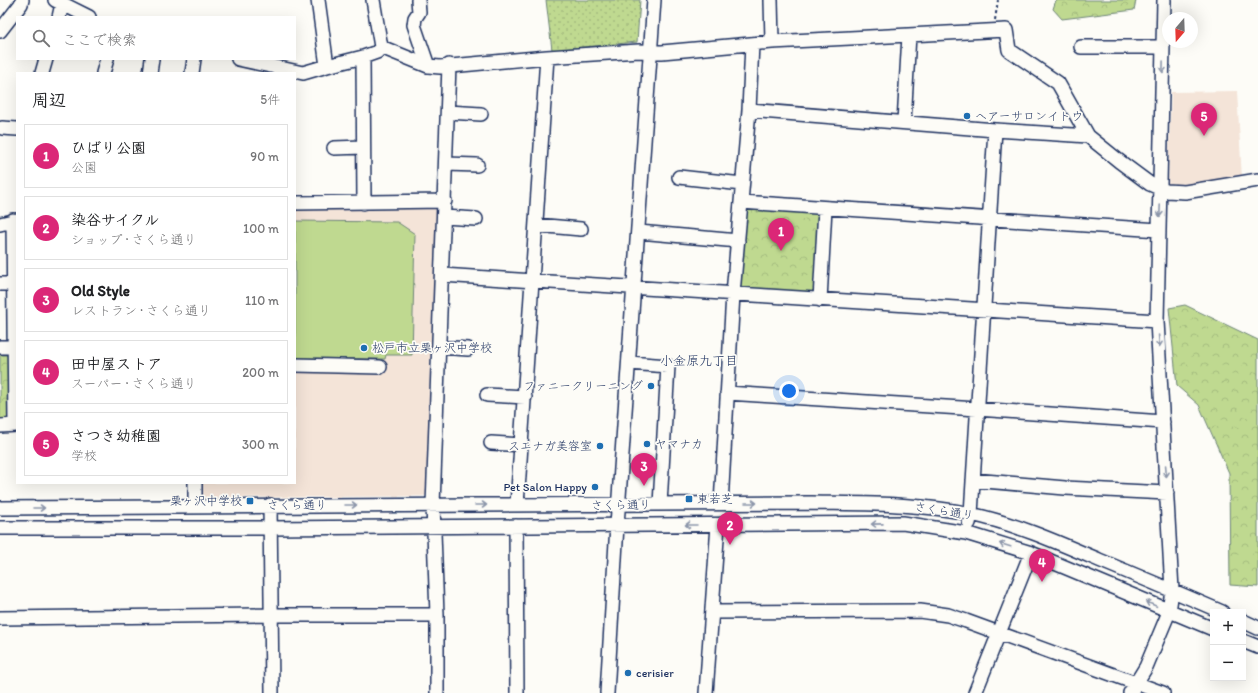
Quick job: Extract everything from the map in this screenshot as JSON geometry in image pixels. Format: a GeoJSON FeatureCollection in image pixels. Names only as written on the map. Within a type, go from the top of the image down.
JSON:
{"type":"FeatureCollection","features":[{"type":"Feature","properties":{"kind":"street"},"geometry":{"type":"LineString","coordinates":[[0,31],[21,4],[22,0]]}},
{"type":"Feature","properties":{"kind":"street"},"geometry":{"type":"LineString","coordinates":[[318,0],[327,66]]}},
{"type":"Feature","properties":{"kind":"street"},"geometry":{"type":"LineString","coordinates":[[296,72],[303,73],[377,52],[381,47],[373,0]]}},
{"type":"Feature","properties":{"kind":"street"},"geometry":{"type":"LineString","coordinates":[[418,0],[419,12],[415,18],[414,25],[428,66]]}},
{"type":"Feature","properties":{"kind":"street"},"geometry":{"type":"LineString","coordinates":[[607,693],[617,525],[639,232],[654,0]]}},
{"type":"Feature","properties":{"kind":"street"},"geometry":{"type":"LineString","coordinates":[[771,0],[772,42]]}},
{"type":"Feature","properties":{"kind":"street"},"geometry":{"type":"LineString","coordinates":[[1164,0],[1164,12]]}},
{"type":"Feature","properties":{"kind":"street"},"geometry":{"type":"LineString","coordinates":[[59,16],[59,2],[87,16]]}},
{"type":"Feature","properties":{"kind":"street"},"geometry":{"type":"LineString","coordinates":[[381,47],[428,66],[440,67],[547,57],[639,51],[662,52],[772,42],[994,29],[1006,30],[1009,50],[1058,83],[1088,136],[1119,162],[1150,184],[1161,189],[1185,192],[1258,180]]}},
{"type":"Feature","properties":{"kind":"street"},"geometry":{"type":"LineString","coordinates":[[904,122],[909,35]]}},
{"type":"Feature","properties":{"kind":"street"},"geometry":{"type":"LineString","coordinates":[[721,504],[733,294],[749,110],[752,44]]}},
{"type":"Feature","properties":{"kind":"street"},"geometry":{"type":"LineString","coordinates":[[1081,47],[1162,47]]}},
{"type":"Feature","properties":{"kind":"street"},"geometry":{"type":"LineString","coordinates":[[1134,688],[1146,667],[1169,612],[1172,590],[1157,322],[1163,48]]}},
{"type":"Feature","properties":{"kind":"street"},"geometry":{"type":"LineString","coordinates":[[363,57],[364,203]]}},
{"type":"Feature","properties":{"kind":"street"},"geometry":{"type":"LineString","coordinates":[[517,505],[547,57]]}},
{"type":"Feature","properties":{"kind":"street"},"geometry":{"type":"LineString","coordinates":[[42,72],[46,60]]}},
{"type":"Feature","properties":{"kind":"street"},"geometry":{"type":"LineString","coordinates":[[103,72],[107,60]]}},
{"type":"Feature","properties":{"kind":"street"},"geometry":{"type":"LineString","coordinates":[[150,72],[152,60]]}},
{"type":"Feature","properties":{"kind":"street"},"geometry":{"type":"LineString","coordinates":[[192,72],[194,60]]}},
{"type":"Feature","properties":{"kind":"street"},"geometry":{"type":"LineString","coordinates":[[241,60],[273,70],[293,72]]}},
{"type":"Feature","properties":{"kind":"street"},"geometry":{"type":"LineString","coordinates":[[437,693],[437,615],[433,505],[449,65]]}},
{"type":"Feature","properties":{"kind":"street"},"geometry":{"type":"LineString","coordinates":[[749,110],[1088,136]]}},
{"type":"Feature","properties":{"kind":"street"},"geometry":{"type":"LineString","coordinates":[[448,112],[481,114]]}},
{"type":"Feature","properties":{"kind":"street"},"geometry":{"type":"LineString","coordinates":[[2,128],[16,129]]}},
{"type":"Feature","properties":{"kind":"street"},"geometry":{"type":"LineString","coordinates":[[966,533],[971,514],[995,130]]}},
{"type":"Feature","properties":{"kind":"street"},"geometry":{"type":"LineString","coordinates":[[334,148],[363,147]]}},
{"type":"Feature","properties":{"kind":"street"},"geometry":{"type":"LineString","coordinates":[[446,164],[477,165]]}},
{"type":"Feature","properties":{"kind":"street"},"geometry":{"type":"LineString","coordinates":[[679,177],[742,184]]}},
{"type":"Feature","properties":{"kind":"street"},"geometry":{"type":"LineString","coordinates":[[296,203],[445,202]]}},
{"type":"Feature","properties":{"kind":"street"},"geometry":{"type":"LineString","coordinates":[[741,202],[1159,230]]}},
{"type":"Feature","properties":{"kind":"street"},"geometry":{"type":"LineString","coordinates":[[820,300],[825,208]]}},
{"type":"Feature","properties":{"kind":"street"},"geometry":{"type":"LineString","coordinates":[[444,217],[476,219]]}},
{"type":"Feature","properties":{"kind":"street"},"geometry":{"type":"LineString","coordinates":[[0,224],[15,220],[16,347],[16,425],[0,426]]}},
{"type":"Feature","properties":{"kind":"street"},"geometry":{"type":"LineString","coordinates":[[536,226],[581,229]]}},
{"type":"Feature","properties":{"kind":"street"},"geometry":{"type":"LineString","coordinates":[[639,232],[738,241]]}},
{"type":"Feature","properties":{"kind":"street"},"geometry":{"type":"LineString","coordinates":[[442,275],[1157,322]]}},
{"type":"Feature","properties":{"kind":"street"},"geometry":{"type":"LineString","coordinates":[[0,284],[15,284]]}},
{"type":"Feature","properties":{"kind":"street"},"geometry":{"type":"LineString","coordinates":[[0,347],[16,347]]}},
{"type":"Feature","properties":{"kind":"street"},"geometry":{"type":"LineString","coordinates":[[439,347],[468,349]]}},
{"type":"Feature","properties":{"kind":"street"},"geometry":{"type":"LineString","coordinates":[[629,363],[668,366],[660,504]]}},
{"type":"Feature","properties":{"kind":"street"},"geometry":{"type":"LineString","coordinates":[[296,365],[380,367]]}},
{"type":"Feature","properties":{"kind":"street"},"geometry":{"type":"LineString","coordinates":[[727,393],[977,408],[1163,422]]}},
{"type":"Feature","properties":{"kind":"street"},"geometry":{"type":"LineString","coordinates":[[487,395],[525,397]]}},
{"type":"Feature","properties":{"kind":"street"},"geometry":{"type":"LineString","coordinates":[[491,443],[521,445]]}},
{"type":"Feature","properties":{"kind":"street"},"geometry":{"type":"LineString","coordinates":[[972,480],[1065,488],[1167,493]]}},
{"type":"Feature","properties":{"kind":"street"},"geometry":{"type":"LineString","coordinates":[[195,484],[195,506]]}},
{"type":"Feature","properties":{"kind":"street","name":"さくら通り"},"geometry":{"type":"LineString","coordinates":[[0,508],[270,505],[897,504],[936,508],[971,514],[1037,533],[1215,609]]}},
{"type":"Feature","properties":{"kind":"street"},"geometry":{"type":"LineString","coordinates":[[270,505],[272,693]]}},
{"type":"Feature","properties":{"kind":"street"},"geometry":{"type":"LineString","coordinates":[[104,507],[105,528]]}},
{"type":"Feature","properties":{"kind":"street","name":"さくら通り"},"geometry":{"type":"LineString","coordinates":[[0,528],[270,528],[903,523],[966,533],[1031,553],[1169,612],[1210,628]]}},
{"type":"Feature","properties":{"kind":"street"},"geometry":{"type":"LineString","coordinates":[[706,693],[718,525]]}},
{"type":"Feature","properties":{"kind":"street"},"geometry":{"type":"LineString","coordinates":[[516,526],[517,693]]}},
{"type":"Feature","properties":{"kind":"street"},"geometry":{"type":"LineString","coordinates":[[975,693],[1031,553]]}},
{"type":"Feature","properties":{"kind":"street"},"geometry":{"type":"LineString","coordinates":[[712,612],[920,611],[948,615],[999,633],[1134,688],[1163,693]]}},
{"type":"Feature","properties":{"kind":"street"},"geometry":{"type":"LineString","coordinates":[[0,618],[437,615]]}},
{"type":"Feature","properties":{"kind":"street"},"geometry":{"type":"LineString","coordinates":[[1246,622],[1258,628]]}},
{"type":"Feature","properties":{"kind":"street"},"geometry":{"type":"LineString","coordinates":[[1246,642],[1258,647]]}},
{"type":"Feature","properties":{"kind":"path"},"geometry":{"type":"LineString","coordinates":[[994,29],[998,0]]}},
{"type":"Feature","properties":{"kind":"shaded area"},"geometry":{"type":"Polygon","coordinates":[[[1237,91],[1242,179],[1168,186],[1171,92],[1237,91]]]}},
{"type":"Feature","properties":{"kind":"shaded area","name":"松戸市立栗ヶ沢中学校"},"geometry":{"type":"Polygon","coordinates":[[[436,208],[429,496],[201,498],[201,484],[296,484],[296,209],[436,208]]]}},
{"type":"Feature","properties":{"kind":"green space"},"geometry":{"type":"Polygon","coordinates":[[[546,0],[640,0],[637,42],[552,50],[546,0]]]}},
{"type":"Feature","properties":{"kind":"green space"},"geometry":{"type":"Polygon","coordinates":[[[1056,0],[1136,0],[1134,10],[1062,19],[1053,9],[1056,0]]]}},
{"type":"Feature","properties":{"kind":"green space"},"geometry":{"type":"Polygon","coordinates":[[[749,207],[818,213],[816,291],[813,295],[744,291],[740,287],[745,211],[749,207]]]}},
{"type":"Feature","properties":{"kind":"green space"},"geometry":{"type":"Polygon","coordinates":[[[296,221],[397,222],[415,234],[412,355],[386,355],[385,359],[296,358],[296,221]]]}},
{"type":"Feature","properties":{"kind":"green space"},"geometry":{"type":"Polygon","coordinates":[[[1185,305],[1258,340],[1258,587],[1230,585],[1229,473],[1199,405],[1177,386],[1169,308],[1185,305]]]}},
{"type":"Feature","properties":{"kind":"green space"},"geometry":{"type":"Polygon","coordinates":[[[0,355],[7,355],[12,359],[12,418],[0,423],[0,355]]]}},
{"type":"Feature","properties":{"kind":"place","name":"ヘアーサロンイトウ"},"geometry":{"type":"Point","coordinates":[967,116]}},
{"type":"Feature","properties":{"kind":"place","name":"さつき幼稚園"},"geometry":{"type":"Point","coordinates":[1204,136]}},
{"type":"Feature","properties":{"kind":"place","name":"ひばり公園"},"geometry":{"type":"Point","coordinates":[781,251]}},
{"type":"Feature","properties":{"kind":"place","name":"松戸市立栗ヶ沢中学校"},"geometry":{"type":"Point","coordinates":[364,348]}},
{"type":"Feature","properties":{"kind":"place","name":"ファニークリーニング"},"geometry":{"type":"Point","coordinates":[651,386]}},
{"type":"Feature","properties":{"kind":"place","name":"ヤマナカ"},"geometry":{"type":"Point","coordinates":[647,444]}},
{"type":"Feature","properties":{"kind":"place","name":"スエナガ美容室"},"geometry":{"type":"Point","coordinates":[600,446]}},
{"type":"Feature","properties":{"kind":"place","name":"Old Style"},"geometry":{"type":"Point","coordinates":[644,486]}},
{"type":"Feature","properties":{"kind":"place","name":"Pet Salon Happy"},"geometry":{"type":"Point","coordinates":[595,487]}},
{"type":"Feature","properties":{"kind":"place","name":"東若芝"},"geometry":{"type":"Point","coordinates":[689,499]}},
{"type":"Feature","properties":{"kind":"place","name":"栗ヶ沢中学校"},"geometry":{"type":"Point","coordinates":[250,501]}},
{"type":"Feature","properties":{"kind":"place","name":"染谷サイクル"},"geometry":{"type":"Point","coordinates":[730,545]}},
{"type":"Feature","properties":{"kind":"place","name":"田中屋ストア"},"geometry":{"type":"Point","coordinates":[1042,582]}},
{"type":"Feature","properties":{"kind":"place","name":"cerisier"},"geometry":{"type":"Point","coordinates":[628,673]}},
{"type":"Feature","properties":{"kind":"district","name":"小金原九丁目"},"geometry":{"type":"Point","coordinates":[699,360]}}]}
